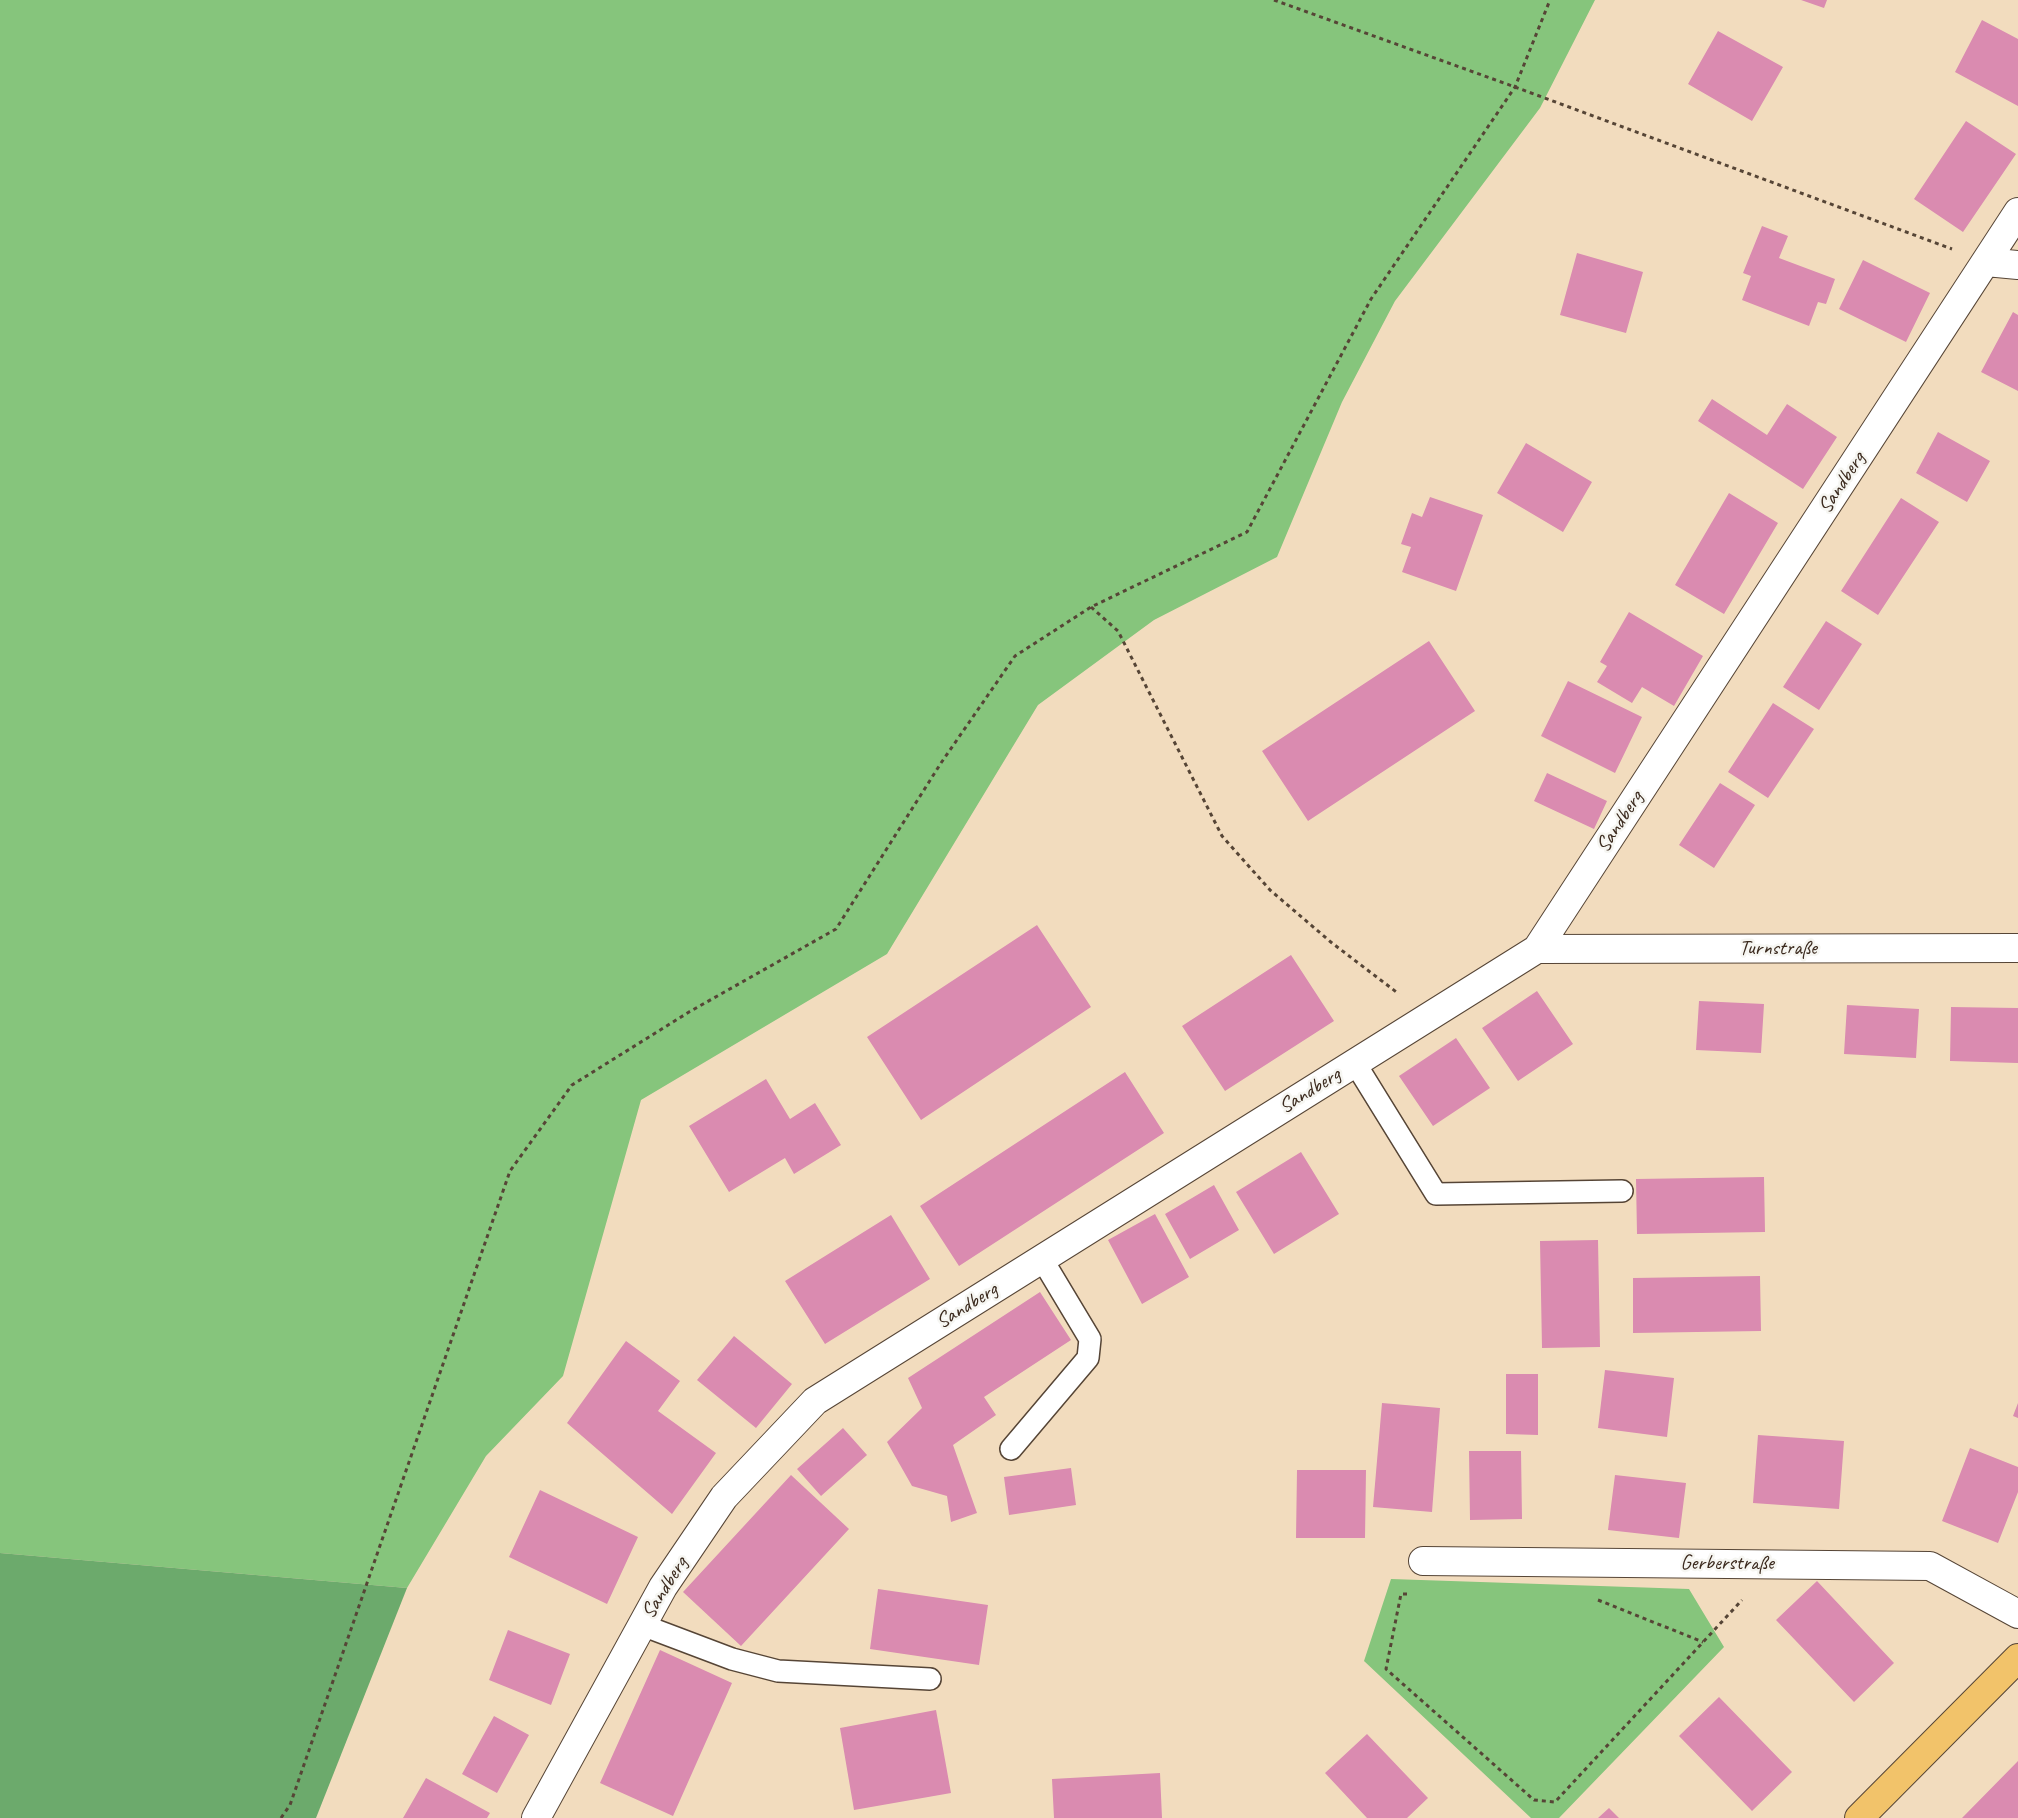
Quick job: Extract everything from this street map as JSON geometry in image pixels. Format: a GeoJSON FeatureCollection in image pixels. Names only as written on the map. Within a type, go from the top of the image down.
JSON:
{"type":"FeatureCollection","features":[{"type":"Feature","properties":{"kind":"main road"},"geometry":{"type":"LineString","coordinates":[[1859,1818],[2018,1658]]}},
{"type":"Feature","properties":{"kind":"street","name":"Sandberg"},"geometry":{"type":"LineString","coordinates":[[536,1818],[663,1587],[724,1497],[815,1401],[1537,949],[2018,212]]}},
{"type":"Feature","properties":{"kind":"street"},"geometry":{"type":"LineString","coordinates":[[1986,262],[2018,265]]}},
{"type":"Feature","properties":{"kind":"street","name":"Turnstraße"},"geometry":{"type":"LineString","coordinates":[[1537,949],[2018,948]]}},
{"type":"Feature","properties":{"kind":"street","name":"Gerberstraße"},"geometry":{"type":"LineString","coordinates":[[1424,1560],[1930,1566],[2018,1614]]}},
{"type":"Feature","properties":{"kind":"lane"},"geometry":{"type":"LineString","coordinates":[[1355,1063],[1436,1194],[1622,1191]]}},
{"type":"Feature","properties":{"kind":"lane"},"geometry":{"type":"LineString","coordinates":[[1011,1449],[1088,1358],[1090,1339],[1042,1259]]}},
{"type":"Feature","properties":{"kind":"lane"},"geometry":{"type":"LineString","coordinates":[[642,1625],[732,1659],[778,1671],[930,1679]]}},
{"type":"Feature","properties":{"kind":"path"},"geometry":{"type":"LineString","coordinates":[[1274,0],[1515,87],[1986,262]]}},
{"type":"Feature","properties":{"kind":"path"},"geometry":{"type":"LineString","coordinates":[[281,1818],[290,1805],[510,1171],[572,1085],[689,1012],[836,930],[942,763],[1015,656],[1091,607],[1246,532],[1371,299],[1515,87],[1550,0]]}},
{"type":"Feature","properties":{"kind":"path"},"geometry":{"type":"LineString","coordinates":[[1091,607],[1118,631],[1222,836],[1270,890],[1332,943],[1429,1017]]}},
{"type":"Feature","properties":{"kind":"path"},"geometry":{"type":"LineString","coordinates":[[1410,1594],[1401,1594],[1386,1669],[1534,1800],[1555,1802],[1749,1592]]}},
{"type":"Feature","properties":{"kind":"path"},"geometry":{"type":"LineString","coordinates":[[1592,1598],[1703,1642]]}},
{"type":"Feature","properties":{"kind":"green space"},"geometry":{"type":"Polygon","coordinates":[[[0,0],[1595,0],[1540,108],[1395,301],[1342,402],[1277,557],[1154,620],[1038,705],[887,954],[641,1100],[563,1376],[486,1456],[407,1588],[0,1553],[0,0]]]}},
{"type":"Feature","properties":{"kind":"green space"},"geometry":{"type":"Polygon","coordinates":[[[0,1553],[407,1588],[316,1818],[0,1818],[0,1553]]]}},
{"type":"Feature","properties":{"kind":"green space"},"geometry":{"type":"Polygon","coordinates":[[[1391,1579],[1689,1589],[1724,1647],[1559,1818],[1531,1818],[1364,1661],[1391,1579]]]}},
{"type":"Feature","properties":{"kind":"building"},"geometry":{"type":"Polygon","coordinates":[[[1801,0],[1827,0],[1824,8],[1801,0]]]}},
{"type":"Feature","properties":{"kind":"building"},"geometry":{"type":"Polygon","coordinates":[[[1982,20],[2018,39],[2018,106],[1955,72],[1982,20]]]}},
{"type":"Feature","properties":{"kind":"building"},"geometry":{"type":"Polygon","coordinates":[[[1718,31],[1783,67],[1752,121],[1688,84],[1718,31]]]}},
{"type":"Feature","properties":{"kind":"building"},"geometry":{"type":"Polygon","coordinates":[[[1966,121],[2016,154],[1963,232],[1914,199],[1966,121]]]}},
{"type":"Feature","properties":{"kind":"building"},"geometry":{"type":"Polygon","coordinates":[[[1762,226],[1788,236],[1779,258],[1835,279],[1826,304],[1818,302],[1809,326],[1742,300],[1751,276],[1743,273],[1762,226]]]}},
{"type":"Feature","properties":{"kind":"building"},"geometry":{"type":"Polygon","coordinates":[[[1577,253],[1643,272],[1626,333],[1560,315],[1577,253]]]}},
{"type":"Feature","properties":{"kind":"building"},"geometry":{"type":"Polygon","coordinates":[[[1863,260],[1930,293],[1906,342],[1839,309],[1863,260]]]}},
{"type":"Feature","properties":{"kind":"building"},"geometry":{"type":"Polygon","coordinates":[[[2013,312],[2018,315],[2018,391],[1981,372],[2013,312]]]}},
{"type":"Feature","properties":{"kind":"building"},"geometry":{"type":"Polygon","coordinates":[[[1712,399],[1767,435],[1787,404],[1837,437],[1803,489],[1698,421],[1712,399]]]}},
{"type":"Feature","properties":{"kind":"building"},"geometry":{"type":"Polygon","coordinates":[[[1938,432],[1990,461],[1967,502],[1916,473],[1938,432]]]}},
{"type":"Feature","properties":{"kind":"building"},"geometry":{"type":"Polygon","coordinates":[[[1526,443],[1592,482],[1563,532],[1497,493],[1526,443]]]}},
{"type":"Feature","properties":{"kind":"building"},"geometry":{"type":"Polygon","coordinates":[[[1729,493],[1778,523],[1724,614],[1675,585],[1729,493]]]}},
{"type":"Feature","properties":{"kind":"building"},"geometry":{"type":"Polygon","coordinates":[[[1430,497],[1483,515],[1456,591],[1402,572],[1411,547],[1401,544],[1412,513],[1422,517],[1430,497]]]}},
{"type":"Feature","properties":{"kind":"building"},"geometry":{"type":"Polygon","coordinates":[[[1901,498],[1939,522],[1878,615],[1841,591],[1901,498]]]}},
{"type":"Feature","properties":{"kind":"building"},"geometry":{"type":"Polygon","coordinates":[[[1629,612],[1703,656],[1674,706],[1642,687],[1632,703],[1597,682],[1607,666],[1600,662],[1629,612]]]}},
{"type":"Feature","properties":{"kind":"building"},"geometry":{"type":"Polygon","coordinates":[[[1826,621],[1862,644],[1819,710],[1783,687],[1826,621]]]}},
{"type":"Feature","properties":{"kind":"building"},"geometry":{"type":"Polygon","coordinates":[[[1429,641],[1475,711],[1308,821],[1262,751],[1429,641]]]}},
{"type":"Feature","properties":{"kind":"building"},"geometry":{"type":"Polygon","coordinates":[[[1568,681],[1642,717],[1615,773],[1541,736],[1568,681]]]}},
{"type":"Feature","properties":{"kind":"building"},"geometry":{"type":"Polygon","coordinates":[[[1773,703],[1814,729],[1768,798],[1728,772],[1773,703]]]}},
{"type":"Feature","properties":{"kind":"building"},"geometry":{"type":"Polygon","coordinates":[[[1547,773],[1607,801],[1594,829],[1534,801],[1547,773]]]}},
{"type":"Feature","properties":{"kind":"building"},"geometry":{"type":"Polygon","coordinates":[[[1720,783],[1755,805],[1714,868],[1679,845],[1720,783]]]}},
{"type":"Feature","properties":{"kind":"building"},"geometry":{"type":"Polygon","coordinates":[[[1037,925],[1091,1007],[921,1120],[867,1037],[1037,925]]]}},
{"type":"Feature","properties":{"kind":"building"},"geometry":{"type":"Polygon","coordinates":[[[1291,955],[1334,1021],[1225,1091],[1182,1026],[1291,955]]]}},
{"type":"Feature","properties":{"kind":"building"},"geometry":{"type":"Polygon","coordinates":[[[1537,991],[1573,1044],[1518,1081],[1482,1028],[1537,991]]]}},
{"type":"Feature","properties":{"kind":"building"},"geometry":{"type":"Polygon","coordinates":[[[1699,1001],[1764,1004],[1761,1053],[1696,1050],[1699,1001]]]}},
{"type":"Feature","properties":{"kind":"building"},"geometry":{"type":"Polygon","coordinates":[[[1847,1005],[1919,1009],[1916,1058],[1844,1054],[1847,1005]]]}},
{"type":"Feature","properties":{"kind":"building"},"geometry":{"type":"Polygon","coordinates":[[[1951,1007],[2018,1008],[2018,1063],[1950,1061],[1951,1007]]]}},
{"type":"Feature","properties":{"kind":"building"},"geometry":{"type":"Polygon","coordinates":[[[1456,1038],[1490,1088],[1433,1126],[1399,1076],[1456,1038]]]}},
{"type":"Feature","properties":{"kind":"building"},"geometry":{"type":"Polygon","coordinates":[[[1125,1072],[1164,1133],[959,1266],[920,1206],[1125,1072]]]}},
{"type":"Feature","properties":{"kind":"building"},"geometry":{"type":"Polygon","coordinates":[[[766,1079],[790,1119],[815,1103],[841,1145],[794,1174],[785,1158],[729,1192],[689,1126],[766,1079]]]}},
{"type":"Feature","properties":{"kind":"building"},"geometry":{"type":"Polygon","coordinates":[[[1301,1152],[1339,1214],[1274,1254],[1236,1192],[1301,1152]]]}},
{"type":"Feature","properties":{"kind":"building"},"geometry":{"type":"Polygon","coordinates":[[[1764,1177],[1765,1232],[1637,1234],[1636,1179],[1764,1177]]]}},
{"type":"Feature","properties":{"kind":"building"},"geometry":{"type":"Polygon","coordinates":[[[1214,1185],[1239,1230],[1190,1259],[1165,1214],[1214,1185]]]}},
{"type":"Feature","properties":{"kind":"building"},"geometry":{"type":"Polygon","coordinates":[[[1155,1214],[1189,1277],[1142,1304],[1108,1240],[1155,1214]]]}},
{"type":"Feature","properties":{"kind":"building"},"geometry":{"type":"Polygon","coordinates":[[[891,1215],[930,1279],[825,1344],[785,1281],[891,1215]]]}},
{"type":"Feature","properties":{"kind":"building"},"geometry":{"type":"Polygon","coordinates":[[[1598,1240],[1600,1347],[1542,1348],[1540,1241],[1598,1240]]]}},
{"type":"Feature","properties":{"kind":"building"},"geometry":{"type":"Polygon","coordinates":[[[1760,1276],[1761,1331],[1633,1333],[1633,1278],[1760,1276]]]}},
{"type":"Feature","properties":{"kind":"building"},"geometry":{"type":"Polygon","coordinates":[[[1040,1292],[1071,1340],[984,1397],[996,1415],[953,1445],[977,1513],[951,1522],[947,1496],[912,1486],[887,1442],[922,1408],[908,1378],[1040,1292]]]}},
{"type":"Feature","properties":{"kind":"building"},"geometry":{"type":"Polygon","coordinates":[[[734,1336],[792,1384],[756,1428],[697,1380],[734,1336]]]}},
{"type":"Feature","properties":{"kind":"building"},"geometry":{"type":"Polygon","coordinates":[[[626,1341],[680,1381],[658,1411],[716,1453],[672,1514],[567,1423],[626,1341]]]}},
{"type":"Feature","properties":{"kind":"building"},"geometry":{"type":"Polygon","coordinates":[[[1605,1370],[1674,1378],[1667,1437],[1598,1428],[1605,1370]]]}},
{"type":"Feature","properties":{"kind":"building"},"geometry":{"type":"Polygon","coordinates":[[[1506,1374],[1538,1374],[1538,1435],[1506,1434],[1506,1374]]]}},
{"type":"Feature","properties":{"kind":"building"},"geometry":{"type":"Polygon","coordinates":[[[1382,1403],[1440,1408],[1432,1512],[1373,1507],[1382,1403]]]}},
{"type":"Feature","properties":{"kind":"building"},"geometry":{"type":"Polygon","coordinates":[[[2018,1403],[2018,1418],[2013,1416],[2018,1403]]]}},
{"type":"Feature","properties":{"kind":"building"},"geometry":{"type":"Polygon","coordinates":[[[843,1428],[867,1455],[821,1496],[797,1469],[843,1428]]]}},
{"type":"Feature","properties":{"kind":"building"},"geometry":{"type":"Polygon","coordinates":[[[1758,1435],[1844,1441],[1839,1509],[1753,1503],[1758,1435]]]}},
{"type":"Feature","properties":{"kind":"building"},"geometry":{"type":"Polygon","coordinates":[[[1970,1448],[2018,1467],[2018,1492],[1998,1543],[1942,1521],[1970,1448]]]}},
{"type":"Feature","properties":{"kind":"building"},"geometry":{"type":"Polygon","coordinates":[[[1469,1451],[1521,1451],[1522,1519],[1470,1520],[1469,1451]]]}},
{"type":"Feature","properties":{"kind":"building"},"geometry":{"type":"Polygon","coordinates":[[[1071,1468],[1076,1505],[1009,1515],[1004,1477],[1071,1468]]]}},
{"type":"Feature","properties":{"kind":"building"},"geometry":{"type":"Polygon","coordinates":[[[1297,1470],[1366,1470],[1365,1538],[1296,1538],[1297,1470]]]}},
{"type":"Feature","properties":{"kind":"building"},"geometry":{"type":"Polygon","coordinates":[[[791,1475],[849,1529],[741,1646],[683,1592],[791,1475]]]}},
{"type":"Feature","properties":{"kind":"building"},"geometry":{"type":"Polygon","coordinates":[[[1615,1475],[1686,1483],[1679,1538],[1608,1530],[1615,1475]]]}},
{"type":"Feature","properties":{"kind":"building"},"geometry":{"type":"Polygon","coordinates":[[[540,1490],[638,1537],[607,1604],[509,1557],[540,1490]]]}},
{"type":"Feature","properties":{"kind":"building"},"geometry":{"type":"Polygon","coordinates":[[[1817,1581],[1894,1663],[1854,1702],[1776,1620],[1817,1581]]]}},
{"type":"Feature","properties":{"kind":"building"},"geometry":{"type":"Polygon","coordinates":[[[878,1589],[988,1605],[979,1665],[870,1649],[878,1589]]]}},
{"type":"Feature","properties":{"kind":"building"},"geometry":{"type":"Polygon","coordinates":[[[508,1630],[570,1654],[551,1705],[489,1680],[508,1630]]]}},
{"type":"Feature","properties":{"kind":"building"},"geometry":{"type":"Polygon","coordinates":[[[660,1650],[732,1683],[673,1816],[600,1783],[660,1650]]]}},
{"type":"Feature","properties":{"kind":"building"},"geometry":{"type":"Polygon","coordinates":[[[1719,1697],[1792,1772],[1752,1811],[1679,1736],[1719,1697]]]}},
{"type":"Feature","properties":{"kind":"building"},"geometry":{"type":"Polygon","coordinates":[[[936,1710],[951,1793],[854,1810],[840,1728],[936,1710]]]}},
{"type":"Feature","properties":{"kind":"building"},"geometry":{"type":"Polygon","coordinates":[[[494,1716],[529,1735],[497,1793],[462,1774],[494,1716]]]}},
{"type":"Feature","properties":{"kind":"building"},"geometry":{"type":"Polygon","coordinates":[[[1367,1734],[1428,1798],[1407,1818],[1367,1818],[1325,1773],[1367,1734]]]}},
{"type":"Feature","properties":{"kind":"building"},"geometry":{"type":"Polygon","coordinates":[[[2018,1761],[2018,1818],[1962,1818],[2018,1761]]]}},
{"type":"Feature","properties":{"kind":"building"},"geometry":{"type":"Polygon","coordinates":[[[1160,1773],[1162,1818],[1054,1818],[1052,1779],[1160,1773]]]}},
{"type":"Feature","properties":{"kind":"building"},"geometry":{"type":"Polygon","coordinates":[[[426,1778],[490,1813],[487,1818],[403,1818],[426,1778]]]}},
{"type":"Feature","properties":{"kind":"building"},"geometry":{"type":"Polygon","coordinates":[[[1609,1808],[1619,1818],[1598,1818],[1609,1808]]]}}]}
